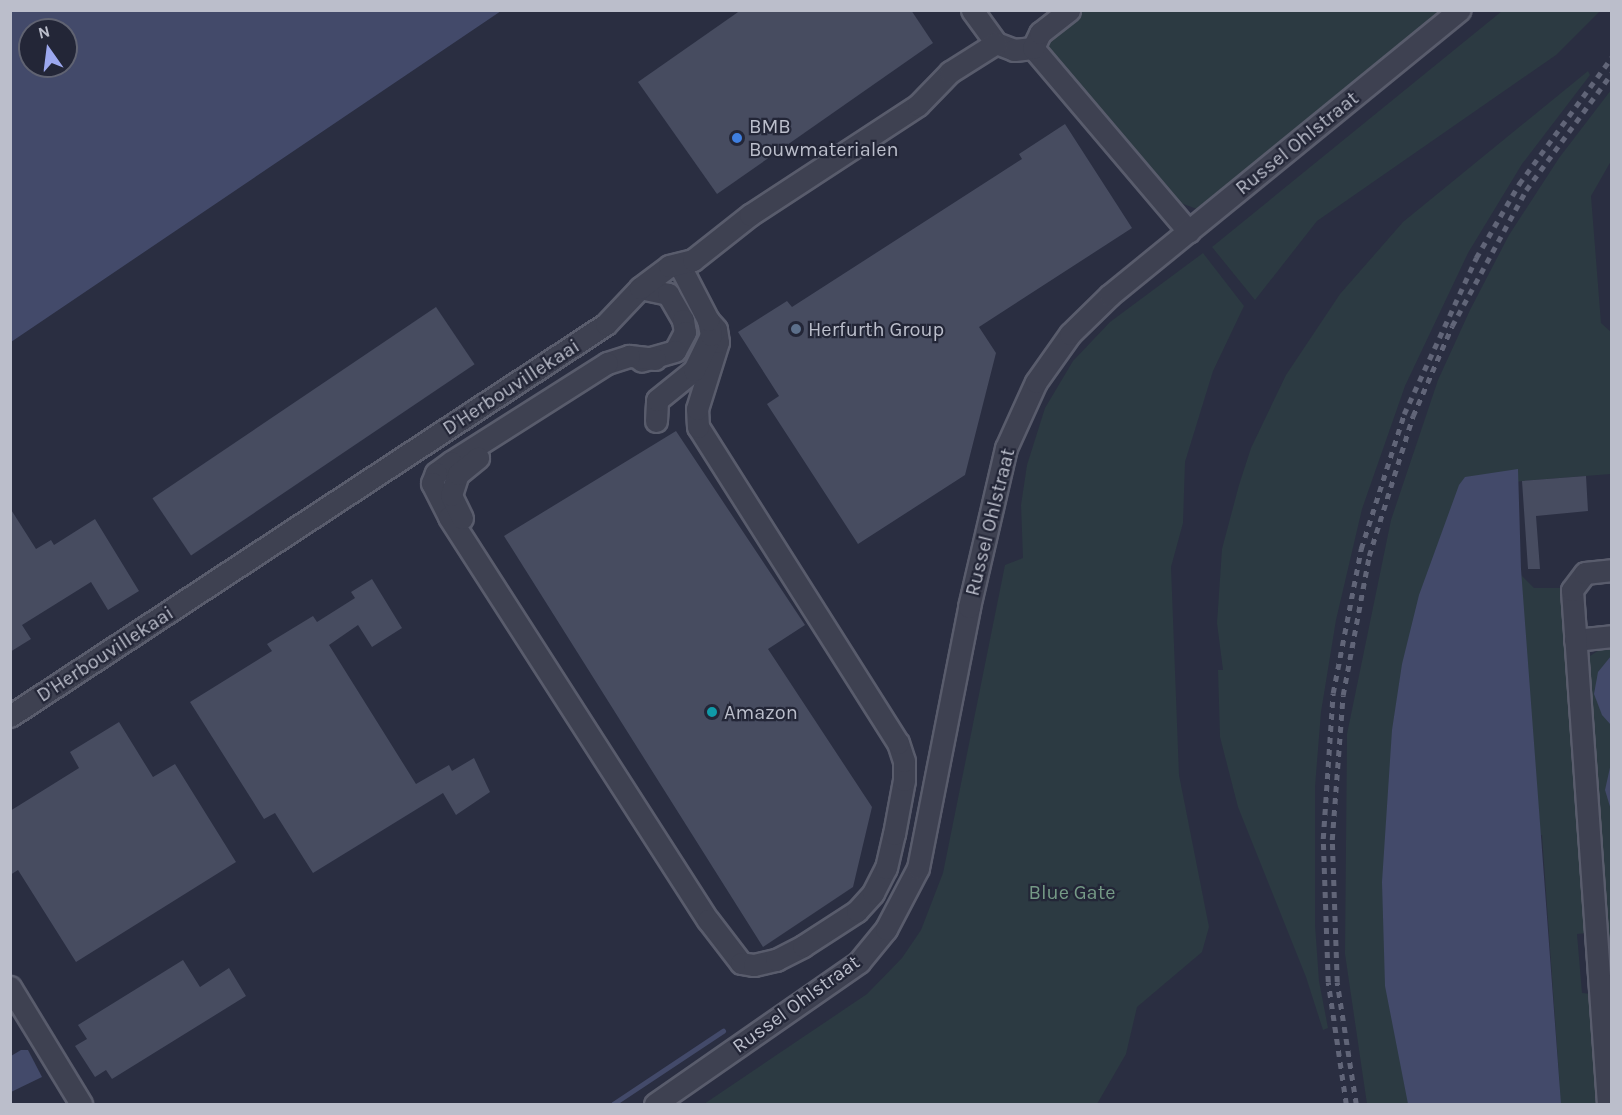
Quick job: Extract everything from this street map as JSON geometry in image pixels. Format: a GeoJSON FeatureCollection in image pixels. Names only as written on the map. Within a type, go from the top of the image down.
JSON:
{"type":"FeatureCollection","features":[{"type":"Feature","properties":{"kind":"street"},"geometry":{"type":"LineString","coordinates":[[972,10],[996,43],[1014,50],[1033,48]]}},
{"type":"Feature","properties":{"kind":"street"},"geometry":{"type":"LineString","coordinates":[[1033,48],[1040,33],[1069,10]]}},
{"type":"Feature","properties":{"kind":"street","name":"Russel Ohlstraat"},"geometry":{"type":"LineString","coordinates":[[655,1104],[859,962],[886,929],[918,868],[967,618],[1006,448],[1036,382],[1070,333],[1110,295],[1459,10]]}},
{"type":"Feature","properties":{"kind":"street","name":"D'Herbouvillekaai"},"geometry":{"type":"LineString","coordinates":[[10,716],[606,324],[640,288],[669,266],[686,262],[750,216],[918,105],[950,72],[996,43]]}},
{"type":"Feature","properties":{"kind":"street"},"geometry":{"type":"LineString","coordinates":[[1033,48],[1189,232]]}},
{"type":"Feature","properties":{"kind":"street"},"geometry":{"type":"LineString","coordinates":[[656,422],[657,400],[694,370],[704,356],[711,335],[708,320],[686,262]]}},
{"type":"Feature","properties":{"kind":"street"},"geometry":{"type":"LineString","coordinates":[[640,288],[668,294],[683,320],[685,332],[675,351],[655,359],[632,362],[581,392],[458,474],[451,495],[513,597],[514,615],[646,822],[728,949],[741,963],[754,965],[776,960],[803,946],[857,910],[873,893],[886,868],[904,780],[898,743],[698,427],[697,409],[718,342],[716,329],[708,320]]}},
{"type":"Feature","properties":{"kind":"street"},"geometry":{"type":"LineString","coordinates":[[1608,1104],[1572,590],[1576,580],[1585,573],[1611,570]]}},
{"type":"Feature","properties":{"kind":"street"},"geometry":{"type":"LineString","coordinates":[[1575,640],[1611,636]]}},
{"type":"Feature","properties":{"kind":"street"},"geometry":{"type":"LineString","coordinates":[[10,987],[81,1104]]}},
{"type":"Feature","properties":{"kind":"green space"},"geometry":{"type":"Polygon","coordinates":[[[1079,11],[1440,11],[1197,209],[1175,201],[1052,59],[1046,47],[1049,36],[1079,11]]]}},
{"type":"Feature","properties":{"kind":"green space"},"geometry":{"type":"Polygon","coordinates":[[[1502,11],[1600,11],[1556,55],[1317,221],[1255,300],[1212,247],[1502,11]]]}},
{"type":"Feature","properties":{"kind":"green space"},"geometry":{"type":"Polygon","coordinates":[[[1588,71],[1590,75],[1522,164],[1468,253],[1405,386],[1362,509],[1336,620],[1321,712],[1315,787],[1315,925],[1319,981],[1328,1028],[1323,1030],[1306,977],[1238,807],[1220,737],[1218,670],[1223,670],[1217,623],[1222,549],[1239,485],[1251,448],[1286,375],[1340,294],[1403,222],[1588,71]]]}},
{"type":"Feature","properties":{"kind":"green space"},"geometry":{"type":"Polygon","coordinates":[[[1611,90],[1611,161],[1591,196],[1601,323],[1611,332],[1611,474],[1522,481],[1473,490],[1428,1104],[1367,1104],[1345,954],[1347,734],[1391,520],[1438,380],[1470,310],[1509,235],[1559,158],[1611,90]]]}},
{"type":"Feature","properties":{"kind":"green space","name":"Blue Gate"},"geometry":{"type":"Polygon","coordinates":[[[1203,253],[1244,306],[1213,371],[1185,462],[1183,523],[1171,567],[1179,775],[1209,927],[1202,952],[1137,1007],[1126,1054],[1097,1104],[704,1104],[867,994],[902,958],[921,930],[943,873],[1005,565],[1023,558],[1021,505],[1027,465],[1045,408],[1073,361],[1110,322],[1203,253]]]}},
{"type":"Feature","properties":{"kind":"green space"},"geometry":{"type":"Polygon","coordinates":[[[1521,575],[1534,588],[1564,588],[1588,933],[1577,934],[1582,993],[1592,994],[1600,1104],[1534,1104],[1521,575]],[[1542,835],[1545,918],[1560,1090],[1542,835]]]}},
{"type":"Feature","properties":{"kind":"green space"},"geometry":{"type":"Polygon","coordinates":[[[1611,642],[1611,1082],[1587,658],[1611,642]]]}},
{"type":"Feature","properties":{"kind":"water"},"geometry":{"type":"Polygon","coordinates":[[[11,10],[501,11],[11,342],[11,10]]]}},
{"type":"Feature","properties":{"kind":"water"},"geometry":{"type":"Polygon","coordinates":[[[1518,469],[1521,569],[1561,1104],[1408,1104],[1385,986],[1382,882],[1392,730],[1402,664],[1419,595],[1459,485],[1465,477],[1518,469]]]}},
{"type":"Feature","properties":{"kind":"water"},"geometry":{"type":"Polygon","coordinates":[[[1611,656],[1611,725],[1602,715],[1594,694],[1598,672],[1611,656]]]}},
{"type":"Feature","properties":{"kind":"water"},"geometry":{"type":"Polygon","coordinates":[[[1611,763],[1611,810],[1605,790],[1611,763]]]}},
{"type":"Feature","properties":{"kind":"water"},"geometry":{"type":"Polygon","coordinates":[[[21,1050],[28,1050],[42,1077],[11,1092],[11,1056],[21,1050]]]}},
{"type":"Feature","properties":{"kind":"building","name":"BMB Bouwmaterialen"},"geometry":{"type":"Polygon","coordinates":[[[741,10],[911,10],[933,43],[717,194],[638,82],[741,10]]]}},
{"type":"Feature","properties":{"kind":"building"},"geometry":{"type":"Polygon","coordinates":[[[1065,124],[1132,228],[979,327],[996,353],[965,475],[858,544],[767,404],[779,396],[738,332],[787,301],[792,307],[1022,159],[1019,154],[1065,124]]]}},
{"type":"Feature","properties":{"kind":"building"},"geometry":{"type":"Polygon","coordinates":[[[436,307],[475,364],[191,555],[152,498],[436,307]]]}},
{"type":"Feature","properties":{"kind":"building","name":"Amazon"},"geometry":{"type":"Polygon","coordinates":[[[676,431],[805,625],[768,649],[872,807],[853,887],[763,947],[504,536],[676,431]]]}},
{"type":"Feature","properties":{"kind":"building"},"geometry":{"type":"Polygon","coordinates":[[[1586,476],[1588,511],[1536,516],[1540,569],[1528,569],[1522,481],[1586,476]]]}},
{"type":"Feature","properties":{"kind":"building"},"geometry":{"type":"Polygon","coordinates":[[[10,508],[36,549],[51,540],[54,545],[95,519],[139,591],[108,610],[91,582],[22,625],[31,639],[10,652],[10,508]]]}},
{"type":"Feature","properties":{"kind":"building"},"geometry":{"type":"Polygon","coordinates":[[[372,579],[402,628],[372,647],[358,625],[329,645],[416,784],[449,765],[452,771],[474,758],[490,792],[456,815],[443,793],[313,873],[275,813],[264,819],[190,702],[272,651],[267,644],[313,616],[317,622],[355,598],[351,592],[372,579]]]}},
{"type":"Feature","properties":{"kind":"building"},"geometry":{"type":"Polygon","coordinates":[[[119,722],[153,777],[175,764],[236,862],[76,962],[18,870],[10,875],[10,811],[79,768],[70,752],[119,722]]]}},
{"type":"Feature","properties":{"kind":"building"},"geometry":{"type":"Polygon","coordinates":[[[183,960],[200,987],[229,968],[246,996],[112,1079],[106,1070],[95,1077],[75,1046],[87,1039],[78,1025],[183,960]]]}},
{"type":"Feature","properties":{"kind":"waterway"},"geometry":{"type":"LineString","coordinates":[[613,1104],[723,1031]]}},
{"type":"Feature","properties":{"kind":"railway"},"geometry":{"type":"LineString","coordinates":[[1346,1104],[1328,982],[1323,839],[1333,693],[1361,549],[1404,414],[1476,258],[1519,184],[1612,57]]}},
{"type":"Feature","properties":{"kind":"railway"},"geometry":{"type":"LineString","coordinates":[[1356,1104],[1337,982],[1332,840],[1343,695],[1369,556],[1413,416],[1452,326],[1526,190],[1612,73]]}},
{"type":"Feature","properties":{"kind":"place","name":"BMB Bouwmaterialen"},"geometry":{"type":"Point","coordinates":[737,138]}},
{"type":"Feature","properties":{"kind":"place","name":"Herfurth Group"},"geometry":{"type":"Point","coordinates":[796,329]}},
{"type":"Feature","properties":{"kind":"place","name":"Amazon"},"geometry":{"type":"Point","coordinates":[712,712]}}]}
